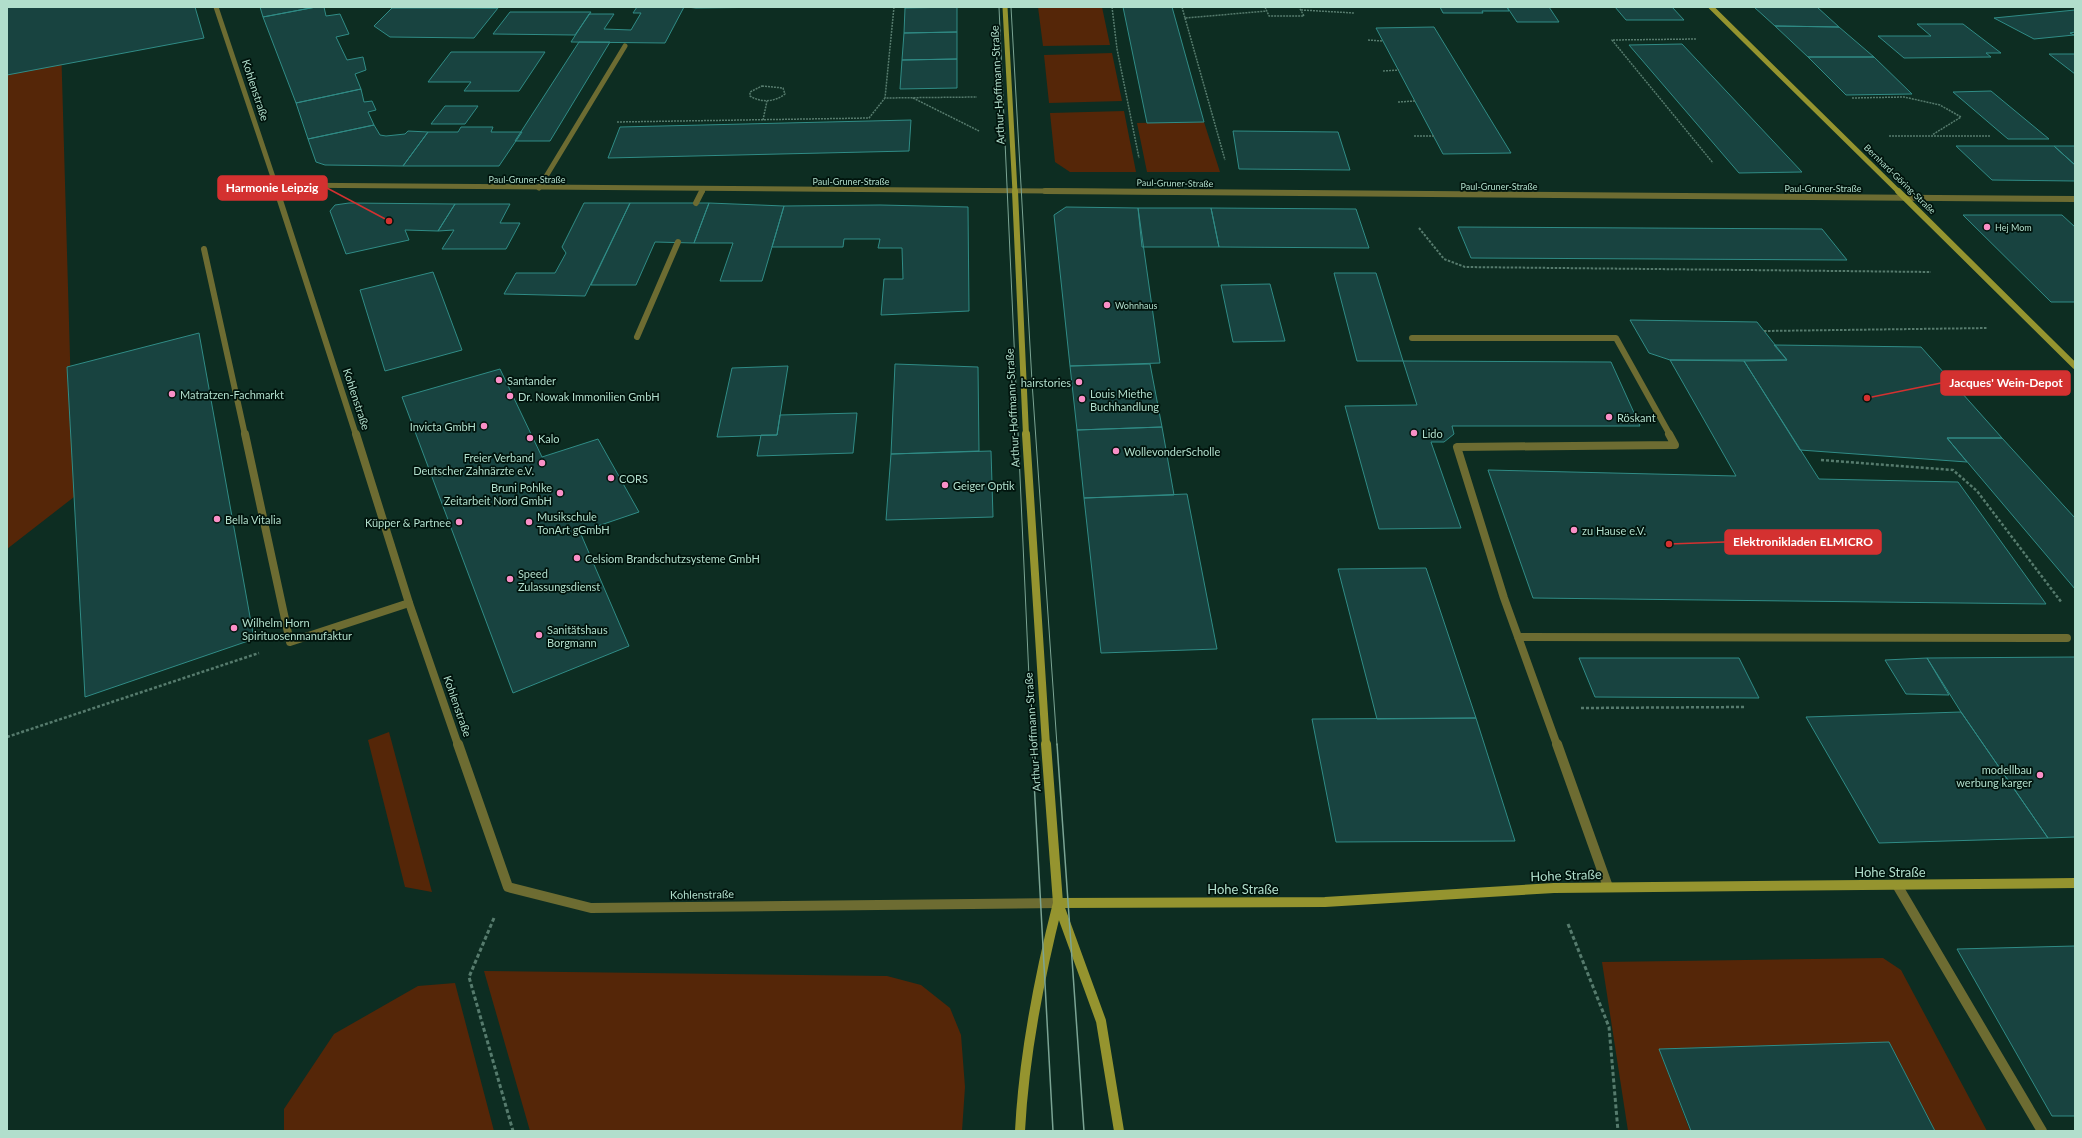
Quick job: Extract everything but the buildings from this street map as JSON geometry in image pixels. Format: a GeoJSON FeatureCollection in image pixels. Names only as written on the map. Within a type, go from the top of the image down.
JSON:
{"type":"FeatureCollection","features":[{"type":"Feature","properties":{"kind":"street","name":"Kohlenstraße"},"geometry":{"type":"LineString","coordinates":[[216,7],[275,185],[409,603],[508,886],[591,908],[1058,903]]}},
{"type":"Feature","properties":{"kind":"street","name":"Arthur-Hoffmann-Straße"},"geometry":{"type":"LineString","coordinates":[[1005,7],[1015,191],[1022,373],[1058,903],[1102,1021],[1119,1131]]}},
{"type":"Feature","properties":{"kind":"street","name":"Bernhard-Göring-Straße"},"geometry":{"type":"LineString","coordinates":[[1711,7],[1907,198],[2075,366]]}},
{"type":"Feature","properties":{"kind":"street"},"geometry":{"type":"LineString","coordinates":[[539,188],[625,46]]}},
{"type":"Feature","properties":{"kind":"street","name":"Paul-Gruner-Straße"},"geometry":{"type":"LineString","coordinates":[[275,185],[2075,200]]}},
{"type":"Feature","properties":{"kind":"street"},"geometry":{"type":"LineString","coordinates":[[696,204],[703,189]]}},
{"type":"Feature","properties":{"kind":"street"},"geometry":{"type":"LineString","coordinates":[[637,337],[678,242]]}},
{"type":"Feature","properties":{"kind":"street"},"geometry":{"type":"LineString","coordinates":[[204,249],[290,642],[409,603]]}},
{"type":"Feature","properties":{"kind":"street"},"geometry":{"type":"LineString","coordinates":[[1412,338],[1616,338],[1675,445],[1457,447],[1518,637],[1608,887]]}},
{"type":"Feature","properties":{"kind":"street"},"geometry":{"type":"LineString","coordinates":[[1518,637],[2067,638]]}},
{"type":"Feature","properties":{"kind":"street","name":"Hohe Straße"},"geometry":{"type":"LineString","coordinates":[[1058,903],[1325,902],[1554,888],[2075,883]]}},
{"type":"Feature","properties":{"kind":"street"},"geometry":{"type":"LineString","coordinates":[[1897,885],[2042,1131]]}},
{"type":"Feature","properties":{"kind":"street","name":"Arthur-Hoffmann-Straße"},"geometry":{"type":"LineString","coordinates":[[1020,1131],[1021,1092],[1032,1016],[1044,956],[1058,903]]}},
{"type":"Feature","properties":{"kind":"path"},"geometry":{"type":"LineString","coordinates":[[615,122],[869,118],[885,98],[894,7]]}},
{"type":"Feature","properties":{"kind":"path"},"geometry":{"type":"LineString","coordinates":[[1112,7],[1119,56],[1145,192]]}},
{"type":"Feature","properties":{"kind":"path"},"geometry":{"type":"LineString","coordinates":[[1182,7],[1234,193]]}},
{"type":"Feature","properties":{"kind":"path"},"geometry":{"type":"LineString","coordinates":[[1265,7],[1269,16],[1304,16],[1300,7]]}},
{"type":"Feature","properties":{"kind":"path"},"geometry":{"type":"LineString","coordinates":[[1301,10],[1354,13]]}},
{"type":"Feature","properties":{"kind":"path"},"geometry":{"type":"LineString","coordinates":[[1185,18],[1267,11]]}},
{"type":"Feature","properties":{"kind":"path"},"geometry":{"type":"LineString","coordinates":[[1741,197],[1612,40],[1742,38]]}},
{"type":"Feature","properties":{"kind":"path"},"geometry":{"type":"LineString","coordinates":[[1368,40],[1382,40]]}},
{"type":"Feature","properties":{"kind":"path"},"geometry":{"type":"LineString","coordinates":[[1382,70],[1399,70]]}},
{"type":"Feature","properties":{"kind":"path"},"geometry":{"type":"LineString","coordinates":[[768,85],[779,87],[785,91],[785,94],[778,98],[767,101],[752,98],[750,96],[750,92],[757,87],[768,85]]}},
{"type":"Feature","properties":{"kind":"path"},"geometry":{"type":"LineString","coordinates":[[885,98],[1010,97]]}},
{"type":"Feature","properties":{"kind":"path"},"geometry":{"type":"LineString","coordinates":[[1851,98],[1904,97],[1940,105],[1961,117],[1932,135]]}},
{"type":"Feature","properties":{"kind":"path"},"geometry":{"type":"LineString","coordinates":[[913,98],[980,132]]}},
{"type":"Feature","properties":{"kind":"path"},"geometry":{"type":"LineString","coordinates":[[763,120],[767,101]]}},
{"type":"Feature","properties":{"kind":"path"},"geometry":{"type":"LineString","coordinates":[[1398,102],[1415,102]]}},
{"type":"Feature","properties":{"kind":"path"},"geometry":{"type":"LineString","coordinates":[[1414,136],[1434,136]]}},
{"type":"Feature","properties":{"kind":"path"},"geometry":{"type":"LineString","coordinates":[[1882,136],[1990,136]]}},
{"type":"Feature","properties":{"kind":"path"},"geometry":{"type":"LineString","coordinates":[[1395,194],[1437,252],[1444,259],[1465,267],[1982,273]]}},
{"type":"Feature","properties":{"kind":"path"},"geometry":{"type":"LineString","coordinates":[[1764,331],[2036,327]]}},
{"type":"Feature","properties":{"kind":"path"},"geometry":{"type":"LineString","coordinates":[[1820,460],[1953,470],[1977,491],[2066,607]]}},
{"type":"Feature","properties":{"kind":"path"},"geometry":{"type":"LineString","coordinates":[[7,737],[290,642]]}},
{"type":"Feature","properties":{"kind":"path"},"geometry":{"type":"LineString","coordinates":[[1599,707],[1746,707]]}},
{"type":"Feature","properties":{"kind":"path"},"geometry":{"type":"LineString","coordinates":[[508,886],[469,977],[513,1131]]}},
{"type":"Feature","properties":{"kind":"path"},"geometry":{"type":"LineString","coordinates":[[1554,888],[1609,1027],[1618,1131]]}},
{"type":"Feature","properties":{"kind":"shaded area"},"geometry":{"type":"Polygon","coordinates":[[[7,7],[60,8],[74,497],[7,549],[7,7]]]}},
{"type":"Feature","properties":{"kind":"shaded area"},"geometry":{"type":"Polygon","coordinates":[[[1038,7],[1102,7],[1110,45],[1043,46],[1038,7]]]}},
{"type":"Feature","properties":{"kind":"shaded area"},"geometry":{"type":"Polygon","coordinates":[[[1112,53],[1122,101],[1049,103],[1044,55],[1112,53]]]}},
{"type":"Feature","properties":{"kind":"shaded area"},"geometry":{"type":"Polygon","coordinates":[[[1124,111],[1136,172],[1070,172],[1055,162],[1050,113],[1124,111]]]}},
{"type":"Feature","properties":{"kind":"shaded area"},"geometry":{"type":"Polygon","coordinates":[[[1204,122],[1220,172],[1147,172],[1137,123],[1204,122]]]}},
{"type":"Feature","properties":{"kind":"shaded area"},"geometry":{"type":"Polygon","coordinates":[[[389,732],[432,892],[405,887],[368,740],[389,732]]]}},
{"type":"Feature","properties":{"kind":"shaded area"},"geometry":{"type":"Polygon","coordinates":[[[1883,958],[1901,970],[1987,1131],[1935,1131],[1889,1042],[1659,1049],[1690,1131],[1628,1131],[1602,962],[1883,958]]]}},
{"type":"Feature","properties":{"kind":"shaded area"},"geometry":{"type":"Polygon","coordinates":[[[484,971],[887,976],[921,985],[950,1008],[961,1035],[965,1087],[962,1131],[530,1131],[484,971]]]}},
{"type":"Feature","properties":{"kind":"shaded area"},"geometry":{"type":"Polygon","coordinates":[[[455,983],[494,1131],[284,1131],[284,1109],[334,1034],[418,986],[455,983]]]}},
{"type":"Feature","properties":{"kind":"tram line"},"geometry":{"type":"LineString","coordinates":[[999,7],[1032,745]]}},
{"type":"Feature","properties":{"kind":"tram line"},"geometry":{"type":"LineString","coordinates":[[1011,7],[1032,382],[1057,745]]}},
{"type":"Feature","properties":{"kind":"tram line"},"geometry":{"type":"LineString","coordinates":[[1032,744],[1053,1131]]}},
{"type":"Feature","properties":{"kind":"tram line"},"geometry":{"type":"LineString","coordinates":[[1057,744],[1084,1131]]}},
{"type":"Feature","properties":{"kind":"place","name":"Harmonie Leipzig"},"geometry":{"type":"Point","coordinates":[389,221]}},
{"type":"Feature","properties":{"kind":"place","name":"Hej Mom"},"geometry":{"type":"Point","coordinates":[1987,227]}},
{"type":"Feature","properties":{"kind":"place","name":"Wohnhaus"},"geometry":{"type":"Point","coordinates":[1107,305]}},
{"type":"Feature","properties":{"kind":"place","name":"Santander"},"geometry":{"type":"Point","coordinates":[499,380]}},
{"type":"Feature","properties":{"kind":"place","name":"hairstories"},"geometry":{"type":"Point","coordinates":[1079,382]}},
{"type":"Feature","properties":{"kind":"place","name":"Matratzen-Fachmarkt"},"geometry":{"type":"Point","coordinates":[172,394]}},
{"type":"Feature","properties":{"kind":"place","name":"Dr. Nowak Immonilien GmbH"},"geometry":{"type":"Point","coordinates":[510,396]}},
{"type":"Feature","properties":{"kind":"place","name":"Jacques' Wein-Depot"},"geometry":{"type":"Point","coordinates":[1867,398]}},
{"type":"Feature","properties":{"kind":"place","name":"Louis Miethe Buchhandlung"},"geometry":{"type":"Point","coordinates":[1082,399]}},
{"type":"Feature","properties":{"kind":"place","name":"Röskant"},"geometry":{"type":"Point","coordinates":[1609,417]}},
{"type":"Feature","properties":{"kind":"place","name":"Invicta GmbH"},"geometry":{"type":"Point","coordinates":[484,426]}},
{"type":"Feature","properties":{"kind":"place","name":"Lido"},"geometry":{"type":"Point","coordinates":[1414,433]}},
{"type":"Feature","properties":{"kind":"place","name":"Kalo"},"geometry":{"type":"Point","coordinates":[530,438]}},
{"type":"Feature","properties":{"kind":"place","name":"WollevonderScholle"},"geometry":{"type":"Point","coordinates":[1116,451]}},
{"type":"Feature","properties":{"kind":"place","name":"Freier Verband Deutscher Zahnärzte e.V."},"geometry":{"type":"Point","coordinates":[542,463]}},
{"type":"Feature","properties":{"kind":"place","name":"CORS"},"geometry":{"type":"Point","coordinates":[611,478]}},
{"type":"Feature","properties":{"kind":"place","name":"Geiger Optik"},"geometry":{"type":"Point","coordinates":[945,485]}},
{"type":"Feature","properties":{"kind":"place","name":"Bruni Pohlke Zeitarbeit Nord GmbH"},"geometry":{"type":"Point","coordinates":[560,493]}},
{"type":"Feature","properties":{"kind":"place","name":"Bella Vitalia"},"geometry":{"type":"Point","coordinates":[217,519]}},
{"type":"Feature","properties":{"kind":"place","name":"Küpper & Partnee"},"geometry":{"type":"Point","coordinates":[459,522]}},
{"type":"Feature","properties":{"kind":"place","name":"Musikschule TonArt gGmbH"},"geometry":{"type":"Point","coordinates":[529,522]}},
{"type":"Feature","properties":{"kind":"place","name":"zu Hause e.V."},"geometry":{"type":"Point","coordinates":[1574,530]}},
{"type":"Feature","properties":{"kind":"place","name":"Elektronikladen ELMICRO"},"geometry":{"type":"Point","coordinates":[1669,544]}},
{"type":"Feature","properties":{"kind":"place","name":"Celsiom Brandschutzsysteme GmbH"},"geometry":{"type":"Point","coordinates":[577,558]}},
{"type":"Feature","properties":{"kind":"place","name":"Speed Zulassungsdienst"},"geometry":{"type":"Point","coordinates":[510,579]}},
{"type":"Feature","properties":{"kind":"place","name":"Wilhelm Horn Spirituosenmanufaktur"},"geometry":{"type":"Point","coordinates":[234,628]}},
{"type":"Feature","properties":{"kind":"place","name":"Sanitätshaus Borgmann"},"geometry":{"type":"Point","coordinates":[539,635]}},
{"type":"Feature","properties":{"kind":"place","name":"modellbau werbung karger"},"geometry":{"type":"Point","coordinates":[2040,775]}}]}
